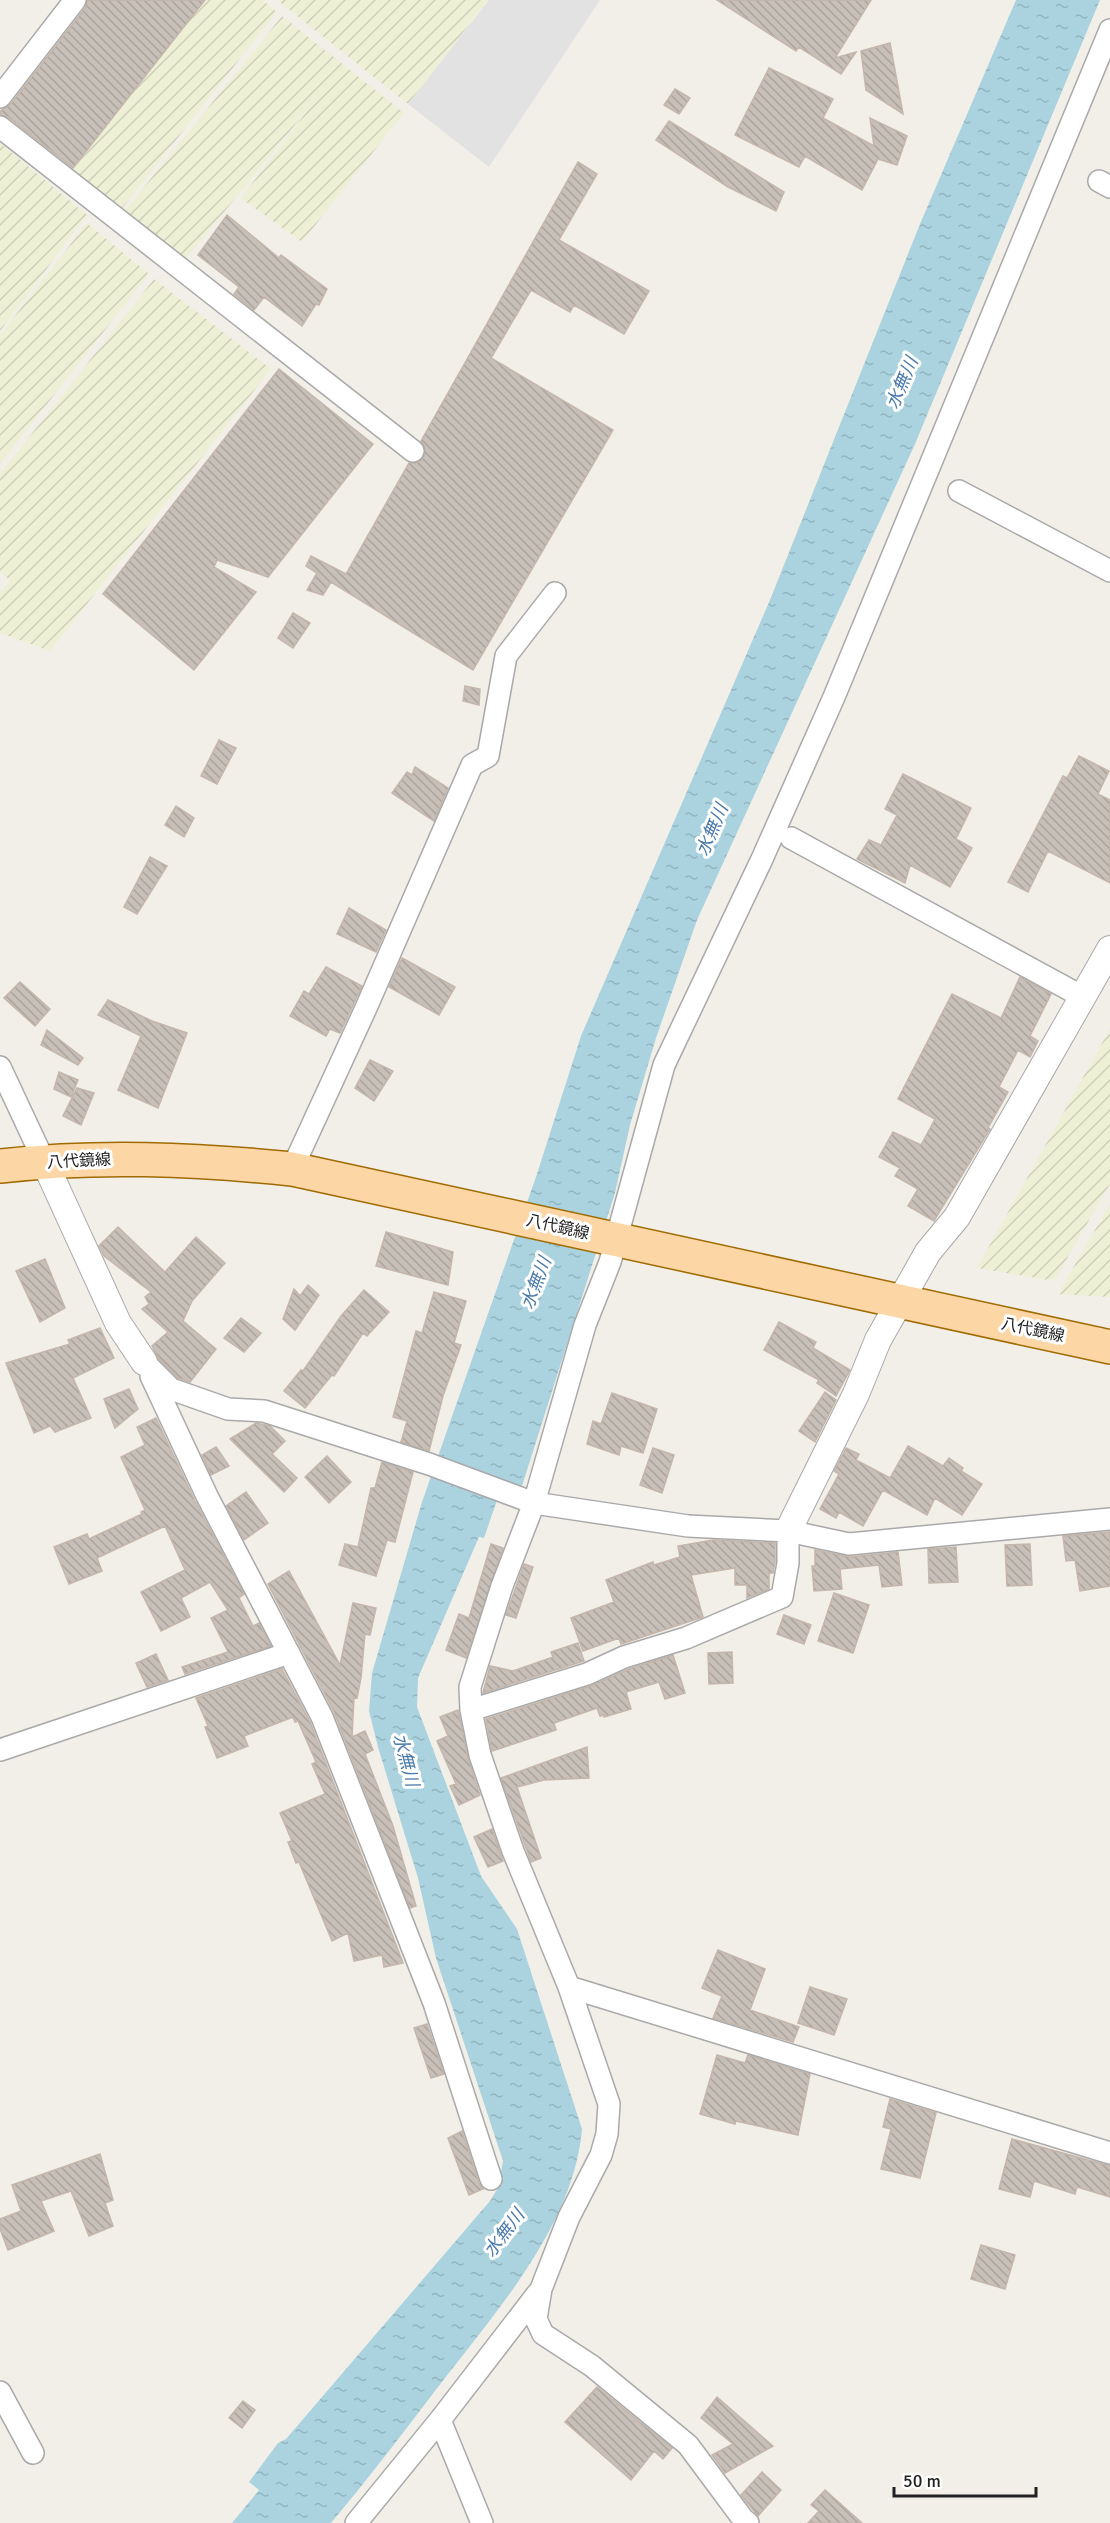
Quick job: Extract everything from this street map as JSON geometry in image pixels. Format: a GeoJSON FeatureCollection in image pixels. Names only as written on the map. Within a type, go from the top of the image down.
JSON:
{"type":"FeatureCollection","features":[{"type":"Feature","properties":{"kind":"main road","name":"八代鏡線"},"geometry":{"type":"LineString","coordinates":[[0,1166],[44,1161],[121,1158],[190,1160],[292,1169],[1110,1347]]}},
{"type":"Feature","properties":{"kind":"street"},"geometry":{"type":"LineString","coordinates":[[0,97],[75,0]]}},
{"type":"Feature","properties":{"kind":"street"},"geometry":{"type":"LineString","coordinates":[[748,2523],[742,2519],[688,2445],[592,2366],[543,2334],[536,2319],[541,2289],[569,2217],[601,2155],[607,2134],[609,2104],[569,1987],[513,1851],[480,1755],[471,1710],[470,1687],[502,1586],[534,1503],[664,1065],[762,860],[834,697],[1110,30]]}},
{"type":"Feature","properties":{"kind":"street"},"geometry":{"type":"LineString","coordinates":[[0,127],[414,451]]}},
{"type":"Feature","properties":{"kind":"street"},"geometry":{"type":"LineString","coordinates":[[959,491],[1110,571]]}},
{"type":"Feature","properties":{"kind":"street"},"geometry":{"type":"LineString","coordinates":[[292,1169],[366,1008],[472,765],[488,756],[506,656],[555,593]]}},
{"type":"Feature","properties":{"kind":"street"},"geometry":{"type":"LineString","coordinates":[[791,838],[1081,996]]}},
{"type":"Feature","properties":{"kind":"street"},"geometry":{"type":"LineString","coordinates":[[471,1710],[586,1674],[624,1657],[686,1638],[782,1597],[788,1563],[788,1531],[856,1394],[878,1340],[928,1252],[957,1216],[1081,996],[1109,953]]}},
{"type":"Feature","properties":{"kind":"street"},"geometry":{"type":"LineString","coordinates":[[0,1067],[118,1323],[144,1362],[207,1496],[322,1717],[375,1846],[393,1902],[434,2003],[477,2127],[491,2179]]}},
{"type":"Feature","properties":{"kind":"street"},"geometry":{"type":"LineString","coordinates":[[144,1362],[171,1389],[228,1409],[264,1411],[429,1464],[534,1503],[688,1526],[788,1531],[849,1544],[1110,1519]]}},
{"type":"Feature","properties":{"kind":"street"},"geometry":{"type":"LineString","coordinates":[[0,1750],[289,1653]]}},
{"type":"Feature","properties":{"kind":"street"},"geometry":{"type":"LineString","coordinates":[[569,1987],[1110,2153]]}},
{"type":"Feature","properties":{"kind":"street"},"geometry":{"type":"LineString","coordinates":[[356,2523],[440,2420],[541,2289]]}},
{"type":"Feature","properties":{"kind":"street"},"geometry":{"type":"LineString","coordinates":[[0,2392],[33,2453]]}},
{"type":"Feature","properties":{"kind":"street"},"geometry":{"type":"LineString","coordinates":[[440,2420],[482,2523]]}},
{"type":"Feature","properties":{"kind":"green space"},"geometry":{"type":"Polygon","coordinates":[[[205,0],[262,0],[277,12],[120,211],[71,171],[205,0]]]}},
{"type":"Feature","properties":{"kind":"green space"},"geometry":{"type":"Polygon","coordinates":[[[277,0],[488,0],[408,104],[277,0]]]}},
{"type":"Feature","properties":{"kind":"green space"},"geometry":{"type":"Polygon","coordinates":[[[282,16],[404,113],[302,242],[241,198],[320,94],[185,260],[124,212],[282,16]]]}},
{"type":"Feature","properties":{"kind":"green space"},"geometry":{"type":"Polygon","coordinates":[[[0,143],[87,215],[0,331],[0,143]]]}},
{"type":"Feature","properties":{"kind":"green space"},"geometry":{"type":"Polygon","coordinates":[[[87,223],[149,274],[0,464],[0,335],[87,223]]]}},
{"type":"Feature","properties":{"kind":"green space"},"geometry":{"type":"Polygon","coordinates":[[[154,279],[271,369],[50,651],[0,633],[0,593],[10,580],[0,572],[0,474],[154,279]]]}},
{"type":"Feature","properties":{"kind":"green space"},"geometry":{"type":"Polygon","coordinates":[[[1110,1029],[1110,1184],[1054,1281],[977,1268],[1110,1029]]]}},
{"type":"Feature","properties":{"kind":"green space"},"geometry":{"type":"Polygon","coordinates":[[[1110,1204],[1110,1297],[1058,1294],[1110,1204]]]}},
{"type":"Feature","properties":{"kind":"shaded area"},"geometry":{"type":"Polygon","coordinates":[[[489,0],[600,0],[489,167],[408,104],[489,0]]]}},
{"type":"Feature","properties":{"kind":"water","name":"水無川"},"geometry":{"type":"Polygon","coordinates":[[[1016,0],[1100,0],[915,444],[697,920],[656,1038],[630,1125],[615,1193],[522,1486],[504,1480],[484,1538],[479,1537],[418,1678],[417,1707],[481,1876],[517,1929],[582,2129],[576,2165],[564,2199],[548,2233],[507,2298],[331,2523],[232,2523],[259,2490],[249,2482],[278,2443],[286,2439],[490,2201],[498,2188],[503,2161],[436,1958],[418,1878],[369,1711],[372,1673],[422,1502],[537,1174],[581,1036],[770,600],[920,224],[1016,0]]]}},
{"type":"Feature","properties":{"kind":"building"},"geometry":{"type":"Polygon","coordinates":[[[87,0],[205,0],[73,168],[8,117],[0,115],[0,111],[10,105],[85,8],[87,0]]]}},
{"type":"Feature","properties":{"kind":"building"},"geometry":{"type":"Polygon","coordinates":[[[717,0],[871,0],[835,58],[856,52],[841,74],[799,47],[796,51],[717,0]]]}},
{"type":"Feature","properties":{"kind":"building"},"geometry":{"type":"Polygon","coordinates":[[[890,43],[903,114],[866,90],[861,51],[890,43]]]}},
{"type":"Feature","properties":{"kind":"building"},"geometry":{"type":"Polygon","coordinates":[[[769,68],[833,99],[823,118],[874,146],[870,118],[907,136],[897,165],[878,159],[862,190],[805,156],[799,167],[735,135],[769,68]]]}},
{"type":"Feature","properties":{"kind":"building"},"geometry":{"type":"Polygon","coordinates":[[[675,89],[690,98],[679,114],[664,105],[675,89]]]}},
{"type":"Feature","properties":{"kind":"building"},"geometry":{"type":"Polygon","coordinates":[[[669,121],[784,192],[776,211],[728,187],[656,140],[669,121]]]}},
{"type":"Feature","properties":{"kind":"building"},"geometry":{"type":"Polygon","coordinates":[[[578,162],[597,174],[559,240],[649,291],[624,334],[574,305],[570,312],[531,290],[491,358],[613,430],[473,670],[331,582],[323,595],[307,590],[317,573],[306,566],[311,556],[346,574],[409,463],[417,463],[423,458],[425,447],[421,441],[578,162]]]}},
{"type":"Feature","properties":{"kind":"building"},"geometry":{"type":"Polygon","coordinates":[[[227,215],[279,258],[281,255],[327,289],[319,305],[316,304],[302,326],[264,297],[254,310],[234,294],[239,287],[198,255],[227,215]]]}},
{"type":"Feature","properties":{"kind":"building"},"geometry":{"type":"Polygon","coordinates":[[[279,369],[373,444],[268,577],[217,560],[214,567],[256,592],[194,670],[103,594],[279,369]]]}},
{"type":"Feature","properties":{"kind":"building"},"geometry":{"type":"Polygon","coordinates":[[[293,613],[310,623],[293,648],[278,638],[293,613]]]}},
{"type":"Feature","properties":{"kind":"building"},"geometry":{"type":"Polygon","coordinates":[[[465,686],[480,689],[479,705],[463,701],[465,686]]]}},
{"type":"Feature","properties":{"kind":"building"},"geometry":{"type":"Polygon","coordinates":[[[219,740],[236,748],[217,784],[201,776],[219,740]]]}},
{"type":"Feature","properties":{"kind":"building"},"geometry":{"type":"Polygon","coordinates":[[[1079,756],[1109,771],[1098,794],[1110,800],[1110,883],[1048,851],[1028,892],[1008,882],[1063,776],[1067,778],[1079,756]]]}},
{"type":"Feature","properties":{"kind":"building"},"geometry":{"type":"Polygon","coordinates":[[[415,767],[448,788],[434,821],[392,793],[407,772],[412,775],[415,767]]]}},
{"type":"Feature","properties":{"kind":"building"},"geometry":{"type":"Polygon","coordinates":[[[903,774],[971,808],[956,839],[972,848],[950,887],[910,865],[905,883],[857,859],[869,840],[881,845],[897,815],[885,809],[903,774]]]}},
{"type":"Feature","properties":{"kind":"building"},"geometry":{"type":"Polygon","coordinates":[[[176,806],[194,818],[184,837],[165,825],[176,806]]]}},
{"type":"Feature","properties":{"kind":"building"},"geometry":{"type":"Polygon","coordinates":[[[150,857],[167,866],[137,914],[124,907],[150,857]]]}},
{"type":"Feature","properties":{"kind":"building"},"geometry":{"type":"Polygon","coordinates":[[[349,908],[386,930],[376,952],[337,934],[349,908]]]}},
{"type":"Feature","properties":{"kind":"building"},"geometry":{"type":"Polygon","coordinates":[[[402,958],[455,987],[439,1015],[389,987],[402,958]]]}},
{"type":"Feature","properties":{"kind":"building"},"geometry":{"type":"Polygon","coordinates":[[[326,967],[362,986],[340,1033],[330,1029],[326,1036],[290,1016],[304,991],[309,994],[326,967]]]}},
{"type":"Feature","properties":{"kind":"building"},"geometry":{"type":"Polygon","coordinates":[[[1020,977],[1051,994],[1030,1036],[1038,1041],[1030,1057],[1018,1050],[999,1087],[1008,1092],[988,1128],[990,1129],[934,1221],[908,1206],[918,1189],[895,1176],[900,1168],[879,1157],[893,1132],[921,1145],[935,1119],[898,1099],[952,994],[1001,1018],[1020,977]]]}},
{"type":"Feature","properties":{"kind":"building"},"geometry":{"type":"Polygon","coordinates":[[[20,982],[50,1009],[35,1026],[4,998],[20,982]]]}},
{"type":"Feature","properties":{"kind":"building"},"geometry":{"type":"Polygon","coordinates":[[[108,1000],[152,1021],[187,1033],[158,1108],[118,1090],[141,1036],[98,1015],[108,1000]]]}},
{"type":"Feature","properties":{"kind":"building"},"geometry":{"type":"Polygon","coordinates":[[[47,1030],[83,1058],[78,1065],[41,1045],[47,1030]]]}},
{"type":"Feature","properties":{"kind":"building"},"geometry":{"type":"Polygon","coordinates":[[[370,1060],[393,1071],[374,1101],[355,1088],[370,1060]]]}},
{"type":"Feature","properties":{"kind":"building"},"geometry":{"type":"Polygon","coordinates":[[[59,1072],[78,1080],[71,1097],[54,1089],[59,1072]]]}},
{"type":"Feature","properties":{"kind":"building"},"geometry":{"type":"Polygon","coordinates":[[[77,1088],[94,1093],[81,1125],[63,1116],[77,1088]]]}},
{"type":"Feature","properties":{"kind":"building"},"geometry":{"type":"Polygon","coordinates":[[[118,1227],[165,1272],[196,1237],[225,1263],[192,1301],[183,1321],[216,1349],[190,1382],[178,1378],[158,1358],[152,1346],[168,1332],[142,1309],[149,1304],[145,1297],[151,1292],[104,1256],[99,1246],[118,1227]]]}},
{"type":"Feature","properties":{"kind":"building"},"geometry":{"type":"Polygon","coordinates":[[[386,1232],[453,1252],[448,1285],[376,1266],[386,1232]]]}},
{"type":"Feature","properties":{"kind":"building"},"geometry":{"type":"Polygon","coordinates":[[[45,1259],[65,1308],[40,1322],[16,1271],[45,1259]]]}},
{"type":"Feature","properties":{"kind":"building"},"geometry":{"type":"Polygon","coordinates":[[[308,1285],[319,1295],[295,1330],[283,1319],[294,1289],[300,1296],[308,1285]]]}},
{"type":"Feature","properties":{"kind":"building"},"geometry":{"type":"Polygon","coordinates":[[[364,1290],[389,1312],[367,1336],[363,1333],[334,1376],[332,1375],[305,1408],[284,1391],[301,1370],[303,1371],[341,1316],[364,1290]]]}},
{"type":"Feature","properties":{"kind":"building"},"geometry":{"type":"Polygon","coordinates":[[[434,1292],[466,1301],[454,1343],[461,1345],[443,1396],[429,1451],[401,1442],[407,1421],[393,1417],[416,1331],[422,1333],[434,1292]]]}},
{"type":"Feature","properties":{"kind":"building"},"geometry":{"type":"Polygon","coordinates":[[[241,1318],[261,1333],[244,1352],[224,1338],[241,1318]]]}},
{"type":"Feature","properties":{"kind":"building"},"geometry":{"type":"Polygon","coordinates":[[[779,1322],[816,1342],[813,1348],[850,1370],[836,1396],[817,1383],[819,1380],[764,1350],[779,1322]]]}},
{"type":"Feature","properties":{"kind":"building"},"geometry":{"type":"Polygon","coordinates":[[[100,1328],[114,1358],[73,1378],[91,1418],[55,1432],[50,1426],[34,1433],[6,1363],[70,1344],[68,1340],[100,1328]]]}},
{"type":"Feature","properties":{"kind":"building"},"geometry":{"type":"Polygon","coordinates":[[[129,1389],[138,1409],[115,1428],[104,1399],[129,1389]]]}},
{"type":"Feature","properties":{"kind":"building"},"geometry":{"type":"Polygon","coordinates":[[[825,1392],[836,1400],[815,1442],[799,1431],[825,1392]]]}},
{"type":"Feature","properties":{"kind":"building"},"geometry":{"type":"Polygon","coordinates":[[[612,1393],[657,1409],[643,1453],[621,1446],[619,1455],[587,1444],[593,1421],[601,1424],[612,1393]]]}},
{"type":"Feature","properties":{"kind":"building"},"geometry":{"type":"Polygon","coordinates":[[[156,1418],[195,1501],[244,1594],[239,1598],[253,1626],[259,1623],[271,1646],[185,1674],[182,1667],[228,1652],[211,1618],[228,1610],[210,1582],[181,1598],[190,1617],[161,1631],[141,1592],[185,1570],[165,1526],[97,1558],[102,1571],[69,1584],[54,1547],[87,1534],[89,1539],[142,1514],[141,1512],[145,1510],[121,1457],[145,1445],[137,1427],[156,1418]]]}},
{"type":"Feature","properties":{"kind":"building"},"geometry":{"type":"Polygon","coordinates":[[[256,1423],[270,1426],[285,1441],[272,1454],[297,1478],[284,1492],[230,1439],[256,1423]]]}},
{"type":"Feature","properties":{"kind":"building"},"geometry":{"type":"Polygon","coordinates":[[[908,1446],[943,1466],[949,1458],[963,1468],[961,1471],[982,1484],[962,1515],[935,1498],[927,1515],[883,1490],[863,1526],[839,1512],[836,1518],[820,1509],[839,1474],[834,1471],[846,1448],[859,1454],[856,1460],[890,1478],[908,1446]]]}},
{"type":"Feature","properties":{"kind":"building"},"geometry":{"type":"Polygon","coordinates":[[[216,1447],[229,1466],[211,1475],[202,1455],[216,1447]]]}},
{"type":"Feature","properties":{"kind":"building"},"geometry":{"type":"Polygon","coordinates":[[[653,1448],[674,1455],[662,1493],[640,1485],[653,1448]]]}},
{"type":"Feature","properties":{"kind":"building"},"geometry":{"type":"Polygon","coordinates":[[[327,1456],[351,1482],[329,1503],[305,1477],[327,1456]]]}},
{"type":"Feature","properties":{"kind":"building"},"geometry":{"type":"Polygon","coordinates":[[[382,1462],[413,1472],[395,1542],[387,1540],[376,1576],[339,1565],[345,1544],[358,1547],[371,1488],[375,1488],[382,1462]]]}},
{"type":"Feature","properties":{"kind":"building"},"geometry":{"type":"Polygon","coordinates":[[[246,1492],[268,1523],[244,1540],[226,1506],[246,1492]]]}},
{"type":"Feature","properties":{"kind":"building"},"geometry":{"type":"Polygon","coordinates":[[[1110,1532],[1110,1586],[1080,1591],[1075,1560],[1066,1561],[1063,1536],[1110,1532]]]}},
{"type":"Feature","properties":{"kind":"building"},"geometry":{"type":"Polygon","coordinates":[[[713,1540],[775,1543],[775,1562],[773,1573],[769,1573],[769,1589],[747,1598],[747,1585],[735,1585],[735,1568],[691,1575],[703,1617],[621,1644],[619,1638],[583,1651],[571,1618],[614,1602],[606,1580],[653,1562],[654,1565],[680,1557],[678,1546],[713,1540]]]}},
{"type":"Feature","properties":{"kind":"building"},"geometry":{"type":"Polygon","coordinates":[[[491,1544],[503,1548],[466,1658],[446,1650],[459,1614],[469,1618],[491,1544]]]}},
{"type":"Feature","properties":{"kind":"building"},"geometry":{"type":"Polygon","coordinates":[[[1030,1544],[1032,1585],[1007,1586],[1005,1545],[1030,1544]]]}},
{"type":"Feature","properties":{"kind":"building"},"geometry":{"type":"Polygon","coordinates":[[[956,1547],[958,1582],[929,1583],[928,1549],[956,1547]]]}},
{"type":"Feature","properties":{"kind":"building"},"geometry":{"type":"Polygon","coordinates":[[[815,1550],[850,1557],[898,1552],[902,1585],[882,1587],[879,1565],[840,1569],[842,1589],[814,1591],[812,1566],[815,1566],[815,1550]]]}},
{"type":"Feature","properties":{"kind":"building"},"geometry":{"type":"Polygon","coordinates":[[[524,1564],[533,1567],[516,1618],[506,1615],[524,1564]]]}},
{"type":"Feature","properties":{"kind":"building"},"geometry":{"type":"Polygon","coordinates":[[[289,1571],[340,1665],[353,1603],[376,1608],[370,1635],[365,1634],[361,1678],[357,1698],[354,1697],[352,1737],[365,1731],[373,1750],[365,1754],[393,1826],[416,1906],[410,1908],[334,1712],[268,1584],[289,1571]]]}},
{"type":"Feature","properties":{"kind":"building"},"geometry":{"type":"Polygon","coordinates":[[[834,1593],[869,1605],[853,1653],[818,1641],[834,1593]]]}},
{"type":"Feature","properties":{"kind":"building"},"geometry":{"type":"Polygon","coordinates":[[[784,1615],[811,1625],[804,1644],[777,1634],[784,1615]]]}},
{"type":"Feature","properties":{"kind":"building"},"geometry":{"type":"Polygon","coordinates":[[[578,1643],[584,1661],[483,1693],[490,1666],[513,1671],[553,1657],[551,1652],[578,1643]]]}},
{"type":"Feature","properties":{"kind":"building"},"geometry":{"type":"Polygon","coordinates":[[[732,1652],[733,1683],[709,1684],[708,1653],[732,1652]]]}},
{"type":"Feature","properties":{"kind":"building"},"geometry":{"type":"Polygon","coordinates":[[[156,1654],[168,1680],[147,1687],[136,1663],[156,1654]]]}},
{"type":"Feature","properties":{"kind":"building"},"geometry":{"type":"Polygon","coordinates":[[[673,1655],[685,1693],[665,1699],[659,1682],[626,1692],[631,1709],[604,1717],[604,1715],[600,1716],[597,1708],[554,1723],[556,1730],[492,1751],[486,1719],[591,1686],[629,1669],[673,1655]]]}},
{"type":"Feature","properties":{"kind":"building"},"geometry":{"type":"Polygon","coordinates":[[[282,1669],[310,1722],[403,1963],[384,1967],[382,1955],[354,1961],[348,1933],[332,1941],[299,1862],[296,1863],[288,1842],[292,1841],[280,1813],[325,1794],[312,1764],[316,1762],[298,1721],[295,1722],[293,1717],[244,1736],[248,1746],[217,1758],[205,1727],[208,1726],[196,1698],[282,1669]]]}},
{"type":"Feature","properties":{"kind":"building"},"geometry":{"type":"Polygon","coordinates":[[[458,1710],[468,1758],[480,1795],[459,1805],[450,1786],[456,1784],[437,1741],[448,1736],[440,1717],[458,1710]]]}},
{"type":"Feature","properties":{"kind":"building"},"geometry":{"type":"Polygon","coordinates":[[[587,1747],[589,1778],[544,1780],[517,1787],[541,1858],[531,1862],[501,1778],[587,1747]]]}},
{"type":"Feature","properties":{"kind":"building"},"geometry":{"type":"Polygon","coordinates":[[[492,1829],[503,1861],[488,1867],[474,1837],[492,1829]]]}},
{"type":"Feature","properties":{"kind":"building"},"geometry":{"type":"Polygon","coordinates":[[[718,1950],[765,1969],[750,2010],[799,2027],[793,2042],[713,2018],[722,1996],[702,1988],[718,1950]]]}},
{"type":"Feature","properties":{"kind":"building"},"geometry":{"type":"Polygon","coordinates":[[[810,1987],[847,1999],[834,2035],[798,2023],[810,1987]]]}},
{"type":"Feature","properties":{"kind":"building"},"geometry":{"type":"Polygon","coordinates":[[[427,2024],[444,2074],[431,2078],[414,2028],[427,2024]]]}},
{"type":"Feature","properties":{"kind":"building"},"geometry":{"type":"Polygon","coordinates":[[[717,2055],[745,2063],[748,2055],[810,2074],[798,2135],[736,2121],[735,2124],[700,2114],[717,2055]]]}},
{"type":"Feature","properties":{"kind":"building"},"geometry":{"type":"Polygon","coordinates":[[[890,2099],[936,2113],[920,2178],[881,2169],[891,2129],[883,2127],[890,2099]]]}},
{"type":"Feature","properties":{"kind":"building"},"geometry":{"type":"Polygon","coordinates":[[[462,2131],[483,2189],[469,2195],[448,2138],[462,2131]]]}},
{"type":"Feature","properties":{"kind":"building"},"geometry":{"type":"Polygon","coordinates":[[[1012,2139],[1110,2166],[1110,2197],[1077,2187],[1075,2194],[1034,2181],[1030,2197],[999,2189],[1012,2139]]]}},
{"type":"Feature","properties":{"kind":"building"},"geometry":{"type":"Polygon","coordinates":[[[100,2154],[113,2200],[105,2203],[113,2226],[89,2236],[71,2191],[41,2201],[54,2231],[8,2250],[0,2229],[0,2219],[21,2211],[12,2185],[100,2154]]]}},
{"type":"Feature","properties":{"kind":"building"},"geometry":{"type":"Polygon","coordinates":[[[981,2245],[1015,2255],[1005,2289],[971,2279],[981,2245]]]}},
{"type":"Feature","properties":{"kind":"building"},"geometry":{"type":"Polygon","coordinates":[[[597,2387],[672,2448],[663,2459],[654,2451],[631,2480],[565,2422],[597,2387]]]}},
{"type":"Feature","properties":{"kind":"building"},"geometry":{"type":"Polygon","coordinates":[[[717,2397],[773,2446],[725,2473],[712,2455],[733,2444],[701,2418],[717,2397]]]}},
{"type":"Feature","properties":{"kind":"building"},"geometry":{"type":"Polygon","coordinates":[[[243,2401],[255,2410],[242,2428],[229,2418],[243,2401]]]}},
{"type":"Feature","properties":{"kind":"building"},"geometry":{"type":"Polygon","coordinates":[[[762,2472],[781,2490],[758,2516],[741,2495],[762,2472]]]}},
{"type":"Feature","properties":{"kind":"building"},"geometry":{"type":"Polygon","coordinates":[[[825,2490],[862,2523],[808,2523],[819,2511],[811,2505],[825,2490]]]}}]}
